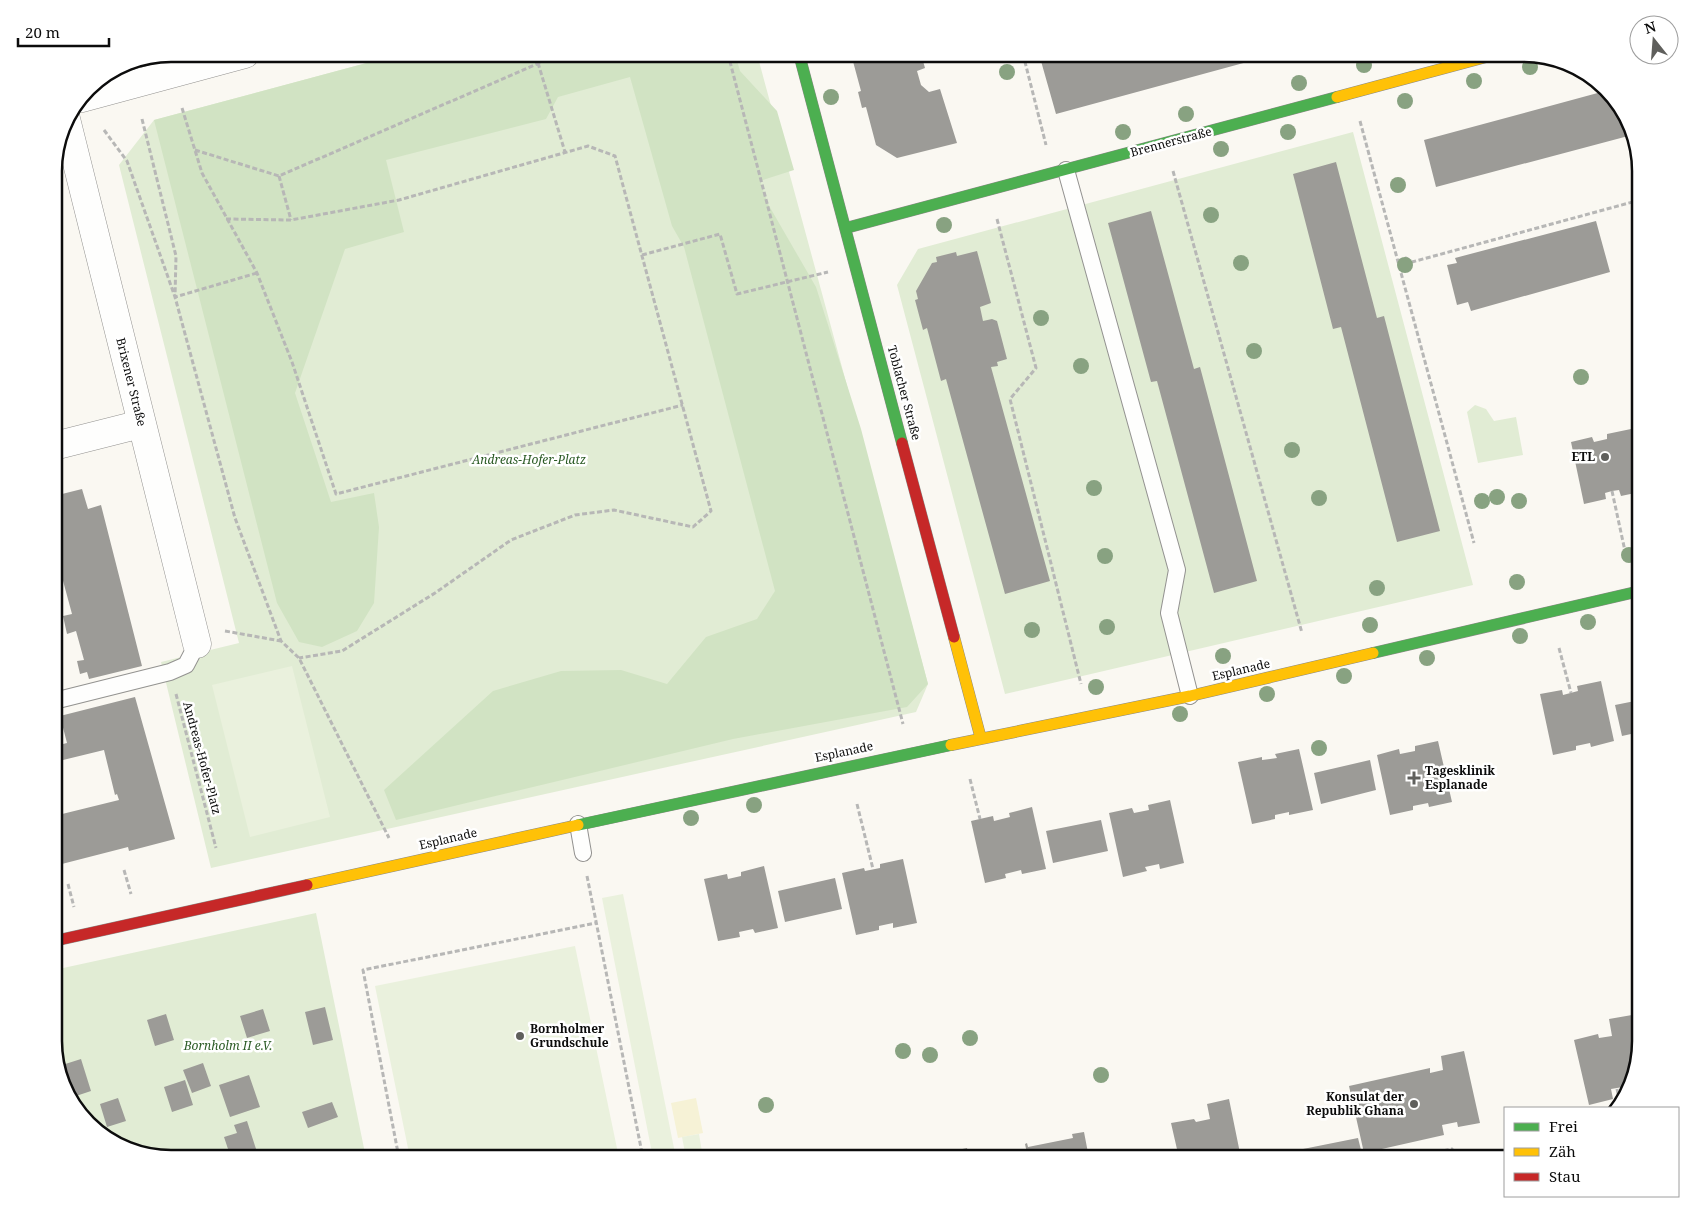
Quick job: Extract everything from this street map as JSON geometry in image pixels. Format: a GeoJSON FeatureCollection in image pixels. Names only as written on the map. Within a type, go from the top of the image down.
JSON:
{"type":"FeatureCollection","features":[{"type":"Feature","properties":{"kind":"street"},"geometry":{"type":"LineString","coordinates":[[94,95],[215,62]]}},
{"type":"Feature","properties":{"kind":"street","name":"Toblacher Straße"},"geometry":{"type":"LineString","coordinates":[[801,62],[981,739]]}},
{"type":"Feature","properties":{"kind":"street","name":"Brennerstraße"},"geometry":{"type":"LineString","coordinates":[[846,228],[1467,62]]}},
{"type":"Feature","properties":{"kind":"street","name":"Brixener Straße"},"geometry":{"type":"LineString","coordinates":[[70,134],[195,633]]}},
{"type":"Feature","properties":{"kind":"street"},"geometry":{"type":"LineString","coordinates":[[63,444],[141,424]]}},
{"type":"Feature","properties":{"kind":"street","name":"Esplanade"},"geometry":{"type":"LineString","coordinates":[[63,939],[578,824],[1190,696],[1632,593]]}},
{"type":"Feature","properties":{"kind":"lane"},"geometry":{"type":"LineString","coordinates":[[1066,170],[1176,570],[1169,613],[1190,696]]}},
{"type":"Feature","properties":{"kind":"lane"},"geometry":{"type":"LineString","coordinates":[[63,699],[170,672],[186,665],[195,633]]}},
{"type":"Feature","properties":{"kind":"lane"},"geometry":{"type":"LineString","coordinates":[[578,824],[583,853]]}},
{"type":"Feature","properties":{"kind":"path"},"geometry":{"type":"LineString","coordinates":[[730,62],[902,724]]}},
{"type":"Feature","properties":{"kind":"path"},"geometry":{"type":"LineString","coordinates":[[1025,62],[1046,146]]}},
{"type":"Feature","properties":{"kind":"path"},"geometry":{"type":"LineString","coordinates":[[195,150],[279,176],[538,63],[565,152]]}},
{"type":"Feature","properties":{"kind":"path"},"geometry":{"type":"LineString","coordinates":[[182,108],[202,173],[257,273],[292,362],[336,494],[683,405]]}},
{"type":"Feature","properties":{"kind":"path"},"geometry":{"type":"LineString","coordinates":[[142,119],[176,256],[175,297]]}},
{"type":"Feature","properties":{"kind":"path"},"geometry":{"type":"LineString","coordinates":[[1360,120],[1474,542]]}},
{"type":"Feature","properties":{"kind":"path"},"geometry":{"type":"LineString","coordinates":[[104,130],[127,161],[175,297],[235,518],[281,641],[299,658],[390,840]]}},
{"type":"Feature","properties":{"kind":"path"},"geometry":{"type":"LineString","coordinates":[[226,219],[290,220],[399,200],[588,146],[614,156],[711,510],[693,527],[614,510],[575,514],[511,540],[435,593],[342,651],[299,658]]}},
{"type":"Feature","properties":{"kind":"path"},"geometry":{"type":"LineString","coordinates":[[1173,171],[1302,633]]}},
{"type":"Feature","properties":{"kind":"path"},"geometry":{"type":"LineString","coordinates":[[279,176],[290,220]]}},
{"type":"Feature","properties":{"kind":"path"},"geometry":{"type":"LineString","coordinates":[[1398,261],[1406,258],[1412,262],[1632,202]]}},
{"type":"Feature","properties":{"kind":"path"},"geometry":{"type":"LineString","coordinates":[[997,219],[1036,368],[1010,399],[1081,684]]}},
{"type":"Feature","properties":{"kind":"path"},"geometry":{"type":"LineString","coordinates":[[642,255],[720,234],[737,294],[855,265]]}},
{"type":"Feature","properties":{"kind":"path"},"geometry":{"type":"LineString","coordinates":[[1401,271],[1409,269],[1412,262]]}},
{"type":"Feature","properties":{"kind":"path"},"geometry":{"type":"LineString","coordinates":[[175,297],[257,273]]}},
{"type":"Feature","properties":{"kind":"path"},"geometry":{"type":"LineString","coordinates":[[1612,491],[1625,551]]}},
{"type":"Feature","properties":{"kind":"path"},"geometry":{"type":"LineString","coordinates":[[195,633],[244,636],[281,641]]}},
{"type":"Feature","properties":{"kind":"path"},"geometry":{"type":"LineString","coordinates":[[1559,648],[1571,693]]}},
{"type":"Feature","properties":{"kind":"path","name":"Andreas-Hofer-Platz"},"geometry":{"type":"LineString","coordinates":[[170,672],[216,848]]}},
{"type":"Feature","properties":{"kind":"path"},"geometry":{"type":"LineString","coordinates":[[970,779],[980,819]]}},
{"type":"Feature","properties":{"kind":"path"},"geometry":{"type":"LineString","coordinates":[[857,804],[873,869]]}},
{"type":"Feature","properties":{"kind":"path"},"geometry":{"type":"LineString","coordinates":[[583,853],[640,1150]]}},
{"type":"Feature","properties":{"kind":"path"},"geometry":{"type":"LineString","coordinates":[[124,870],[132,898]]}},
{"type":"Feature","properties":{"kind":"path"},"geometry":{"type":"LineString","coordinates":[[68,884],[75,912]]}},
{"type":"Feature","properties":{"kind":"path"},"geometry":{"type":"LineString","coordinates":[[397,1150],[362,970],[596,923]]}},
{"type":"Feature","properties":{"kind":"path"},"geometry":{"type":"LineString","coordinates":[[1617,1089],[1618,1093]]}},
{"type":"Feature","properties":{"kind":"green space","name":"Andreas-Hofer-Platz"},"geometry":{"type":"Polygon","coordinates":[[[370,62],[759,62],[928,684],[916,712],[211,868],[161,662],[239,643],[119,165],[154,120],[370,62]]]}},
{"type":"Feature","properties":{"kind":"green space"},"geometry":{"type":"Polygon","coordinates":[[[370,62],[737,62],[740,71],[777,111],[794,170],[760,181],[768,204],[816,287],[861,429],[928,684],[907,707],[733,739],[396,820],[384,790],[493,691],[561,671],[621,670],[667,684],[706,637],[757,619],[775,591],[684,247],[672,226],[630,77],[558,97],[546,119],[386,160],[404,232],[345,249],[295,393],[331,502],[374,493],[379,527],[374,603],[357,631],[322,647],[299,642],[277,603],[154,120],[370,62]]]}},
{"type":"Feature","properties":{"kind":"green space"},"geometry":{"type":"Polygon","coordinates":[[[1353,132],[1473,585],[1005,694],[897,285],[918,249],[1353,132]]]}},
{"type":"Feature","properties":{"kind":"green space"},"geometry":{"type":"Polygon","coordinates":[[[1475,405],[1486,409],[1494,421],[1516,417],[1523,455],[1478,463],[1467,412],[1475,405]]]}},
{"type":"Feature","properties":{"kind":"green space"},"geometry":{"type":"Polygon","coordinates":[[[292,666],[330,817],[250,837],[212,685],[292,666]]]}},
{"type":"Feature","properties":{"kind":"green space"},"geometry":{"type":"Polygon","coordinates":[[[623,894],[674,1150],[651,1150],[602,898],[623,894]]]}},
{"type":"Feature","properties":{"kind":"green space","name":"Bornholm II e.V."},"geometry":{"type":"Polygon","coordinates":[[[316,913],[364,1150],[171,1150],[136,1144],[117,1135],[94,1118],[85,1107],[74,1089],[66,1069],[63,1048],[63,968],[316,913]]]}},
{"type":"Feature","properties":{"kind":"green space"},"geometry":{"type":"Polygon","coordinates":[[[575,946],[617,1150],[408,1150],[375,986],[575,946]]]}},
{"type":"Feature","properties":{"kind":"green space"},"geometry":{"type":"Polygon","coordinates":[[[699,1134],[702,1150],[684,1150],[682,1137],[699,1134]]]}},
{"type":"Feature","properties":{"kind":"sand"},"geometry":{"type":"Polygon","coordinates":[[[696,1098],[703,1133],[678,1138],[671,1103],[696,1098]]]}},
{"type":"Feature","properties":{"kind":"building"},"geometry":{"type":"Polygon","coordinates":[[[853,62],[923,62],[925,68],[917,71],[921,85],[929,92],[940,89],[957,143],[897,158],[876,145],[866,107],[862,108],[858,92],[861,91],[853,62]]]}},
{"type":"Feature","properties":{"kind":"building"},"geometry":{"type":"Polygon","coordinates":[[[1041,62],[1248,62],[1056,114],[1041,62]]]}},
{"type":"Feature","properties":{"kind":"building"},"geometry":{"type":"Polygon","coordinates":[[[1598,93],[1613,111],[1626,137],[1436,187],[1424,140],[1598,93]]]}},
{"type":"Feature","properties":{"kind":"building"},"geometry":{"type":"Polygon","coordinates":[[[1336,162],[1377,318],[1384,316],[1440,531],[1397,542],[1341,327],[1333,329],[1293,174],[1336,162]]]}},
{"type":"Feature","properties":{"kind":"building"},"geometry":{"type":"Polygon","coordinates":[[[1151,211],[1194,369],[1200,367],[1257,581],[1214,593],[1157,381],[1151,382],[1108,223],[1151,211]]]}},
{"type":"Feature","properties":{"kind":"building"},"geometry":{"type":"Polygon","coordinates":[[[1596,221],[1610,272],[1471,311],[1468,302],[1457,305],[1447,265],[1457,263],[1455,258],[1596,221]]]}},
{"type":"Feature","properties":{"kind":"building"},"geometry":{"type":"Polygon","coordinates":[[[977,251],[991,303],[980,307],[983,321],[992,319],[997,321],[1007,359],[997,362],[998,366],[991,367],[1050,581],[1005,594],[946,379],[941,381],[927,328],[923,330],[915,300],[918,299],[916,291],[932,263],[937,262],[936,257],[956,252],[957,256],[977,251]]]}},
{"type":"Feature","properties":{"kind":"building","name":"ETL"},"geometry":{"type":"Polygon","coordinates":[[[1631,429],[1632,494],[1621,496],[1619,490],[1612,491],[1605,493],[1606,499],[1584,504],[1571,442],[1592,437],[1594,442],[1607,439],[1607,434],[1631,429]]]}},
{"type":"Feature","properties":{"kind":"building"},"geometry":{"type":"Polygon","coordinates":[[[82,489],[88,509],[101,505],[142,666],[89,679],[87,672],[80,674],[77,661],[84,660],[76,631],[67,634],[63,616],[72,614],[63,581],[63,494],[82,489]]]}},
{"type":"Feature","properties":{"kind":"building"},"geometry":{"type":"Polygon","coordinates":[[[1601,681],[1614,741],[1591,747],[1590,743],[1576,746],[1576,750],[1553,755],[1540,694],[1562,690],[1563,695],[1578,691],[1577,686],[1601,681]]]}},
{"type":"Feature","properties":{"kind":"building"},"geometry":{"type":"Polygon","coordinates":[[[135,697],[175,839],[129,851],[128,847],[63,864],[63,814],[119,800],[117,794],[115,795],[104,750],[63,760],[63,744],[67,743],[63,728],[63,715],[135,697]]]}},
{"type":"Feature","properties":{"kind":"building"},"geometry":{"type":"Polygon","coordinates":[[[1632,702],[1632,734],[1622,736],[1615,705],[1632,702]]]}},
{"type":"Feature","properties":{"kind":"building","name":"Tagesklinik Esplanade"},"geometry":{"type":"Polygon","coordinates":[[[1438,741],[1452,802],[1429,807],[1428,803],[1413,806],[1413,810],[1390,815],[1377,755],[1399,749],[1400,754],[1415,751],[1415,746],[1438,741]]]}},
{"type":"Feature","properties":{"kind":"building"},"geometry":{"type":"Polygon","coordinates":[[[1299,749],[1313,810],[1289,815],[1289,812],[1275,815],[1275,819],[1252,824],[1238,762],[1262,757],[1262,760],[1277,758],[1275,754],[1299,749]]]}},
{"type":"Feature","properties":{"kind":"building"},"geometry":{"type":"Polygon","coordinates":[[[1370,760],[1376,790],[1321,804],[1314,773],[1370,760]]]}},
{"type":"Feature","properties":{"kind":"building"},"geometry":{"type":"Polygon","coordinates":[[[1170,800],[1184,863],[1160,869],[1159,864],[1145,867],[1147,871],[1123,877],[1109,813],[1132,808],[1134,813],[1149,810],[1148,805],[1170,800]]]}},
{"type":"Feature","properties":{"kind":"building"},"geometry":{"type":"Polygon","coordinates":[[[1032,807],[1046,869],[1022,874],[1021,870],[1005,874],[1006,878],[985,883],[971,821],[993,816],[994,821],[1010,817],[1009,813],[1032,807]]]}},
{"type":"Feature","properties":{"kind":"building"},"geometry":{"type":"Polygon","coordinates":[[[1101,820],[1108,851],[1053,863],[1046,831],[1101,820]]]}},
{"type":"Feature","properties":{"kind":"building"},"geometry":{"type":"Polygon","coordinates":[[[903,859],[917,923],[893,928],[893,923],[879,926],[879,930],[856,935],[842,873],[864,868],[865,871],[880,868],[880,864],[903,859]]]}},
{"type":"Feature","properties":{"kind":"building"},"geometry":{"type":"Polygon","coordinates":[[[764,866],[778,928],[755,933],[753,929],[739,932],[740,937],[718,941],[704,879],[727,874],[728,879],[741,876],[741,872],[764,866]]]}},
{"type":"Feature","properties":{"kind":"building"},"geometry":{"type":"Polygon","coordinates":[[[835,878],[842,909],[785,922],[778,891],[835,878]]]}},
{"type":"Feature","properties":{"kind":"building"},"geometry":{"type":"Polygon","coordinates":[[[325,1007],[333,1040],[313,1045],[305,1012],[325,1007]]]}},
{"type":"Feature","properties":{"kind":"building"},"geometry":{"type":"Polygon","coordinates":[[[263,1009],[270,1031],[247,1038],[240,1016],[263,1009]]]}},
{"type":"Feature","properties":{"kind":"building"},"geometry":{"type":"Polygon","coordinates":[[[166,1014],[174,1040],[155,1046],[147,1020],[166,1014]]]}},
{"type":"Feature","properties":{"kind":"building"},"geometry":{"type":"Polygon","coordinates":[[[1632,1015],[1631,1055],[1628,1069],[1620,1087],[1611,1089],[1613,1099],[1589,1105],[1574,1040],[1598,1034],[1599,1038],[1612,1036],[1609,1019],[1632,1015]]]}},
{"type":"Feature","properties":{"kind":"building","name":"Konsulat der Republik Ghana"},"geometry":{"type":"Polygon","coordinates":[[[1464,1051],[1480,1123],[1458,1127],[1457,1122],[1442,1125],[1444,1135],[1377,1150],[1363,1150],[1349,1086],[1430,1068],[1430,1073],[1443,1070],[1441,1056],[1464,1051]]]}},
{"type":"Feature","properties":{"kind":"building"},"geometry":{"type":"Polygon","coordinates":[[[81,1059],[91,1091],[78,1095],[65,1064],[81,1059]]]}},
{"type":"Feature","properties":{"kind":"building"},"geometry":{"type":"Polygon","coordinates":[[[203,1063],[211,1086],[192,1093],[183,1070],[203,1063]]]}},
{"type":"Feature","properties":{"kind":"building"},"geometry":{"type":"Polygon","coordinates":[[[249,1075],[260,1107],[230,1117],[219,1085],[249,1075]]]}},
{"type":"Feature","properties":{"kind":"building"},"geometry":{"type":"Polygon","coordinates":[[[185,1080],[193,1105],[172,1112],[164,1087],[185,1080]]]}},
{"type":"Feature","properties":{"kind":"building"},"geometry":{"type":"Polygon","coordinates":[[[118,1098],[126,1121],[107,1127],[100,1104],[118,1098]]]}},
{"type":"Feature","properties":{"kind":"building"},"geometry":{"type":"Polygon","coordinates":[[[1229,1099],[1239,1150],[1177,1150],[1171,1123],[1194,1119],[1196,1122],[1210,1119],[1207,1104],[1229,1099]]]}},
{"type":"Feature","properties":{"kind":"building"},"geometry":{"type":"Polygon","coordinates":[[[332,1102],[338,1117],[308,1128],[302,1112],[332,1102]]]}},
{"type":"Feature","properties":{"kind":"building"},"geometry":{"type":"Polygon","coordinates":[[[247,1121],[256,1150],[228,1150],[224,1137],[237,1133],[234,1125],[247,1121]]]}},
{"type":"Feature","properties":{"kind":"building"},"geometry":{"type":"Polygon","coordinates":[[[1084,1132],[1087,1150],[1026,1150],[1025,1144],[1027,1143],[1028,1147],[1073,1138],[1072,1134],[1084,1132]]]}},
{"type":"Feature","properties":{"kind":"building"},"geometry":{"type":"Polygon","coordinates":[[[1358,1138],[1361,1150],[1303,1150],[1358,1138]]]}},
{"type":"Feature","properties":{"kind":"traffic: fast"},"geometry":{"type":"LineString","coordinates":[[801,62],[902,443]]}},
{"type":"Feature","properties":{"kind":"traffic: fast"},"geometry":{"type":"LineString","coordinates":[[846,228],[1337,97]]}},
{"type":"Feature","properties":{"kind":"traffic: fast"},"geometry":{"type":"LineString","coordinates":[[1373,653],[1632,593]]}},
{"type":"Feature","properties":{"kind":"traffic: fast"},"geometry":{"type":"LineString","coordinates":[[578,825],[951,745]]}},
{"type":"Feature","properties":{"kind":"traffic: slow"},"geometry":{"type":"LineString","coordinates":[[1337,97],[1467,62]]}},
{"type":"Feature","properties":{"kind":"traffic: slow"},"geometry":{"type":"LineString","coordinates":[[954,637],[981,739]]}},
{"type":"Feature","properties":{"kind":"traffic: slow"},"geometry":{"type":"LineString","coordinates":[[951,745],[1190,696],[1373,653]]}},
{"type":"Feature","properties":{"kind":"traffic: slow"},"geometry":{"type":"LineString","coordinates":[[307,885],[578,825]]}},
{"type":"Feature","properties":{"kind":"traffic: jam"},"geometry":{"type":"LineString","coordinates":[[902,443],[954,637]]}},
{"type":"Feature","properties":{"kind":"traffic: jam"},"geometry":{"type":"LineString","coordinates":[[63,939],[307,885]]}},
{"type":"Feature","properties":{"kind":"place","name":"ETL"},"geometry":{"type":"Point","coordinates":[1605,457]}},
{"type":"Feature","properties":{"kind":"place","name":"Tagesklinik Esplanade"},"geometry":{"type":"Point","coordinates":[1414,778]}},
{"type":"Feature","properties":{"kind":"place","name":"Bornholmer Grundschule"},"geometry":{"type":"Point","coordinates":[520,1036]}},
{"type":"Feature","properties":{"kind":"place","name":"Konsulat der Republik Ghana"},"geometry":{"type":"Point","coordinates":[1414,1104]}}]}
